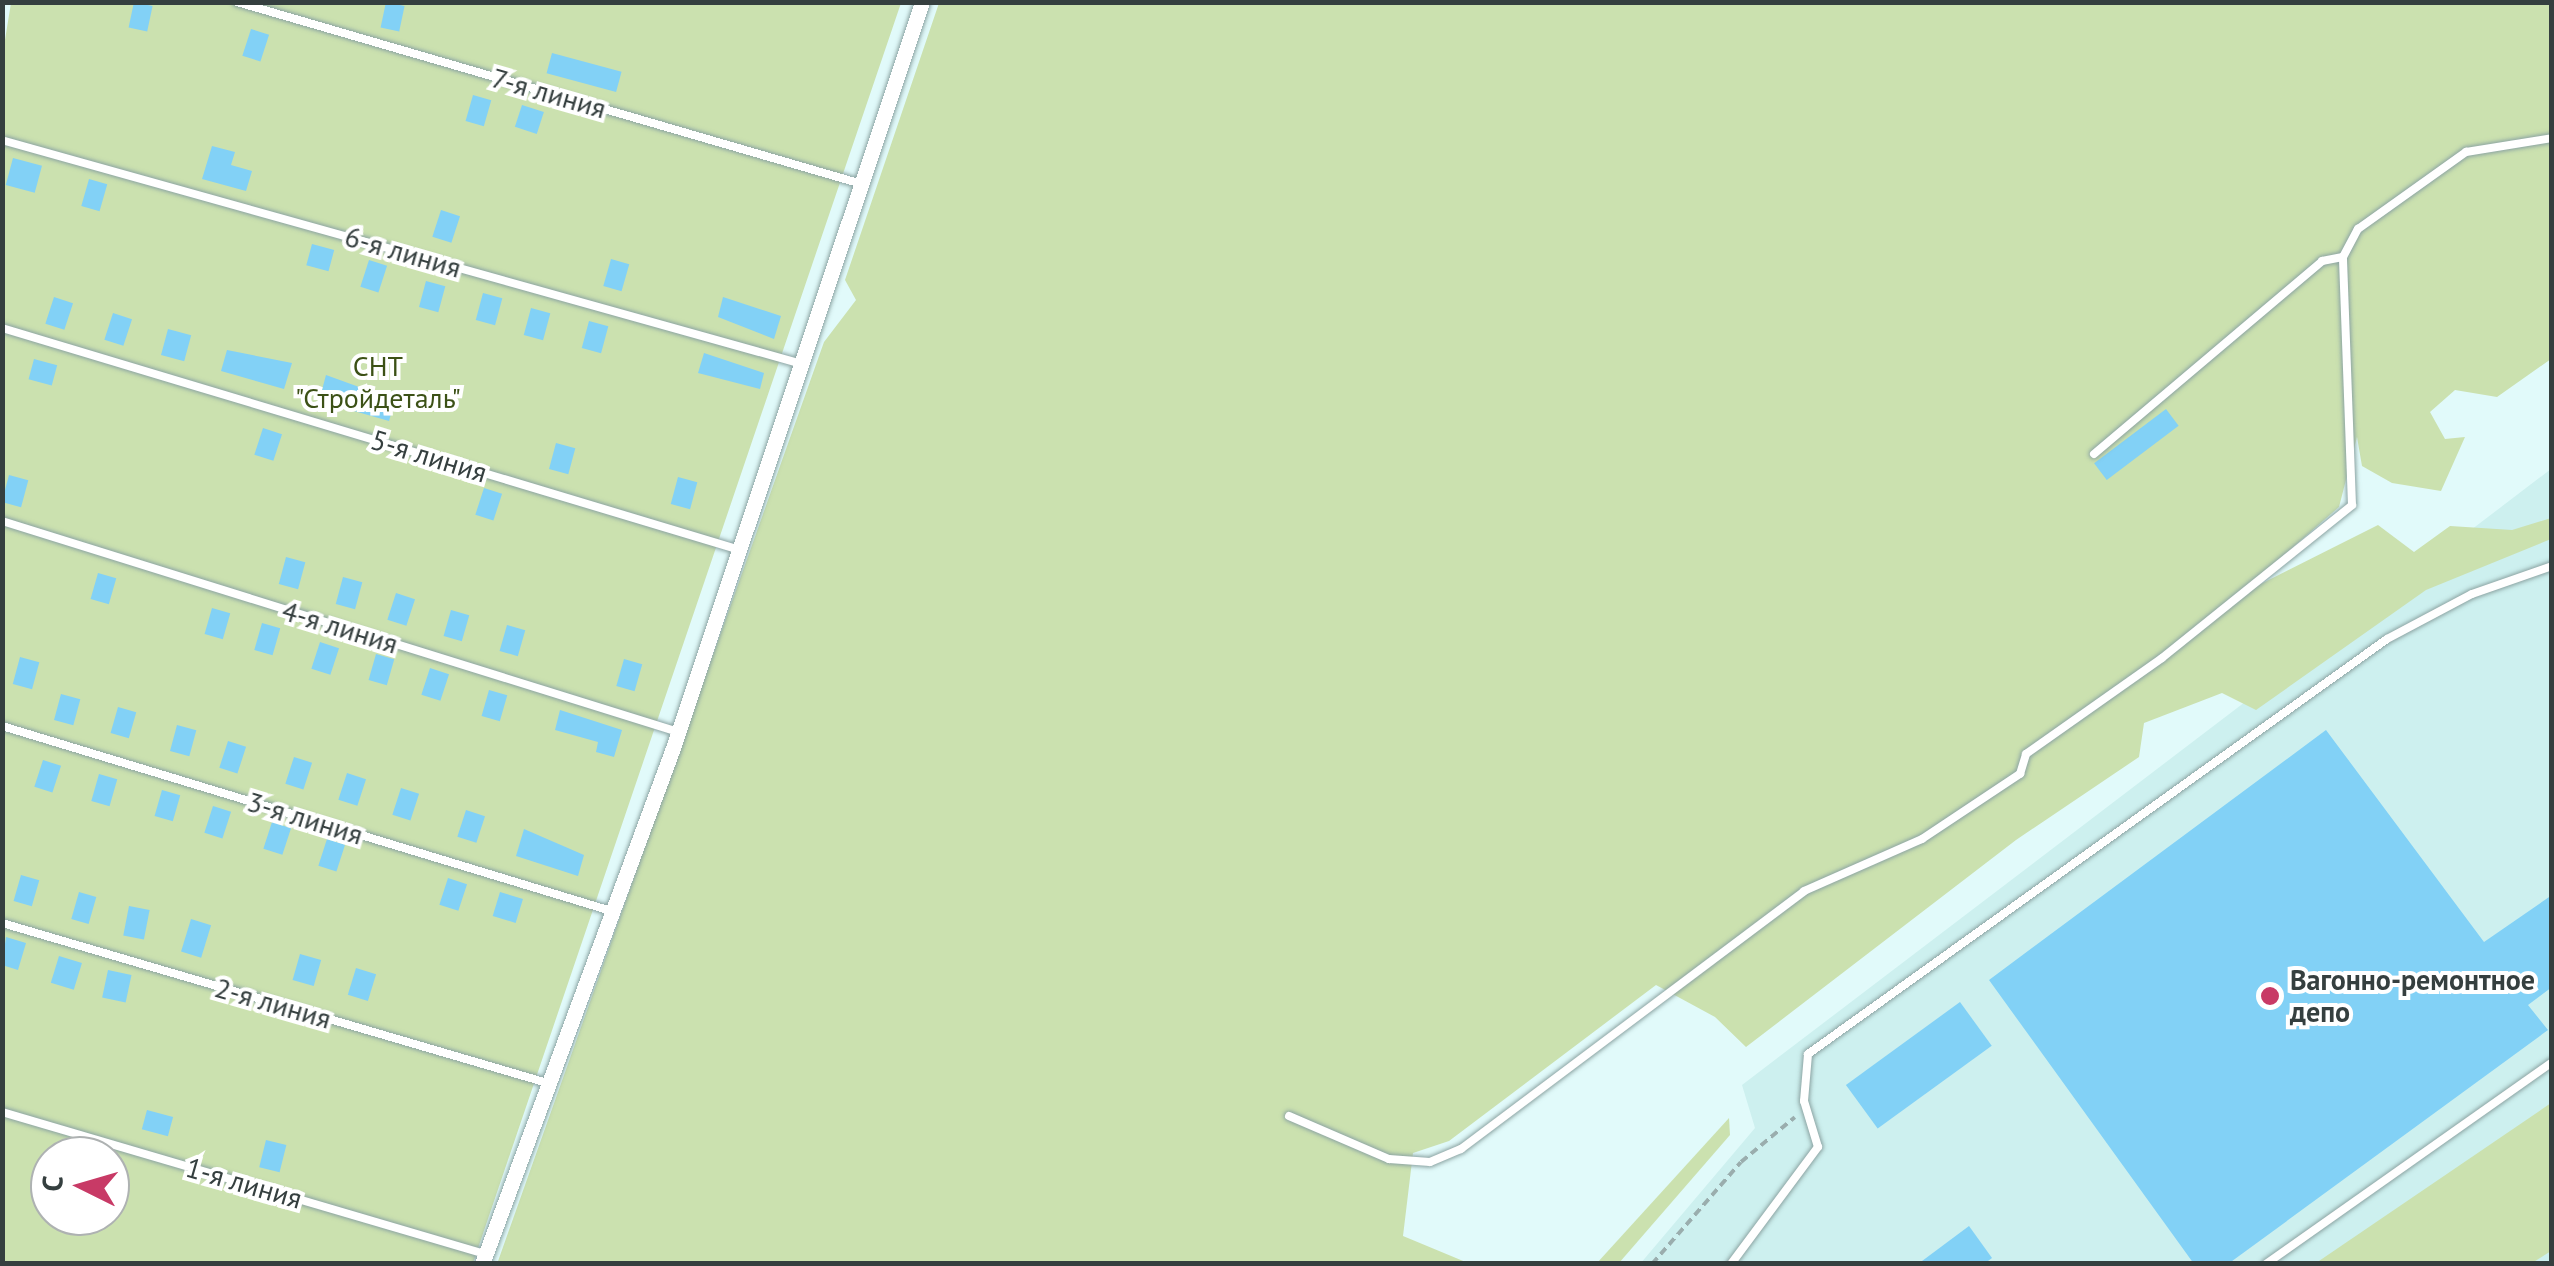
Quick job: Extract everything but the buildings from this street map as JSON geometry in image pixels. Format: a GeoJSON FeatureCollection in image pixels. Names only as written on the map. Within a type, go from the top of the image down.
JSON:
{"type":"FeatureCollection","features":[{"type":"Feature","properties":{"kind":"street"},"geometry":{"type":"LineString","coordinates":[[483,1259],[544,1082],[678,732],[919,3]]}},
{"type":"Feature","properties":{"kind":"lane","name":"7-я линия"},"geometry":{"type":"LineString","coordinates":[[237,2],[862,184]]}},
{"type":"Feature","properties":{"kind":"lane"},"geometry":{"type":"LineString","coordinates":[[1289,1116],[1388,1159],[1430,1162],[1461,1150],[1804,891],[1922,839],[2020,774],[2026,754],[2162,658],[2352,505],[2342,257],[2358,228],[2466,152],[2552,138]]}},
{"type":"Feature","properties":{"kind":"lane","name":"6-я линия"},"geometry":{"type":"LineString","coordinates":[[5,141],[802,364]]}},
{"type":"Feature","properties":{"kind":"lane"},"geometry":{"type":"LineString","coordinates":[[2094,454],[2322,261],[2342,257]]}},
{"type":"Feature","properties":{"kind":"lane","name":"5-я линия"},"geometry":{"type":"LineString","coordinates":[[2,328],[740,550]]}},
{"type":"Feature","properties":{"kind":"lane","name":"4-я линия"},"geometry":{"type":"LineString","coordinates":[[2,522],[678,732]]}},
{"type":"Feature","properties":{"kind":"lane"},"geometry":{"type":"LineString","coordinates":[[1731,1264],[1818,1147],[1806,1107],[1808,1054],[2387,639],[2472,594],[2552,566]]}},
{"type":"Feature","properties":{"kind":"lane","name":"3-я линия"},"geometry":{"type":"LineString","coordinates":[[2,726],[608,910]]}},
{"type":"Feature","properties":{"kind":"lane","name":"2-я линия"},"geometry":{"type":"LineString","coordinates":[[2,923],[544,1082]]}},
{"type":"Feature","properties":{"kind":"lane"},"geometry":{"type":"LineString","coordinates":[[2266,1264],[2552,1062]]}},
{"type":"Feature","properties":{"kind":"lane","name":"1-я линия"},"geometry":{"type":"LineString","coordinates":[[2,1112],[483,1259]]}},
{"type":"Feature","properties":{"kind":"path"},"geometry":{"type":"LineString","coordinates":[[1652,1264],[1741,1162],[1806,1107]]}},
{"type":"Feature","properties":{"kind":"shaded area"},"geometry":{"type":"Polygon","coordinates":[[[2551,469],[2551,1263],[1640,1264],[1755,1128],[1742,1085],[2551,469]]]}},
{"type":"Feature","properties":{"kind":"green space","name":"СНТ \"Стройдеталь\""},"geometry":{"type":"Polygon","coordinates":[[[11,3],[901,3],[473,1263],[3,1264],[2,58],[11,3]]]}},
{"type":"Feature","properties":{"kind":"green space"},"geometry":{"type":"Polygon","coordinates":[[[939,3],[2551,3],[2551,359],[2497,397],[2455,390],[2430,412],[2445,439],[2465,437],[2441,491],[2392,483],[2362,466],[2357,437],[2339,507],[2237,596],[2378,525],[2414,552],[2450,526],[2512,530],[2551,518],[2551,539],[2426,590],[2256,710],[2222,693],[2144,723],[2139,757],[2016,840],[1746,1047],[1715,1017],[1656,985],[1449,1141],[1413,1153],[1403,1236],[1468,1263],[497,1264],[824,342],[856,300],[845,280],[939,3]]]}},
{"type":"Feature","properties":{"kind":"green space"},"geometry":{"type":"Polygon","coordinates":[[[2551,1103],[2551,1251],[2532,1263],[2316,1263],[2551,1103]]]}},
{"type":"Feature","properties":{"kind":"green space"},"geometry":{"type":"Polygon","coordinates":[[[1729,1118],[1730,1135],[1619,1263],[1597,1263],[1729,1118]]]}},
{"type":"Feature","properties":{"kind":"place","name":"Вагонно-ремонтное депо"},"geometry":{"type":"Point","coordinates":[2270,996]}}]}
